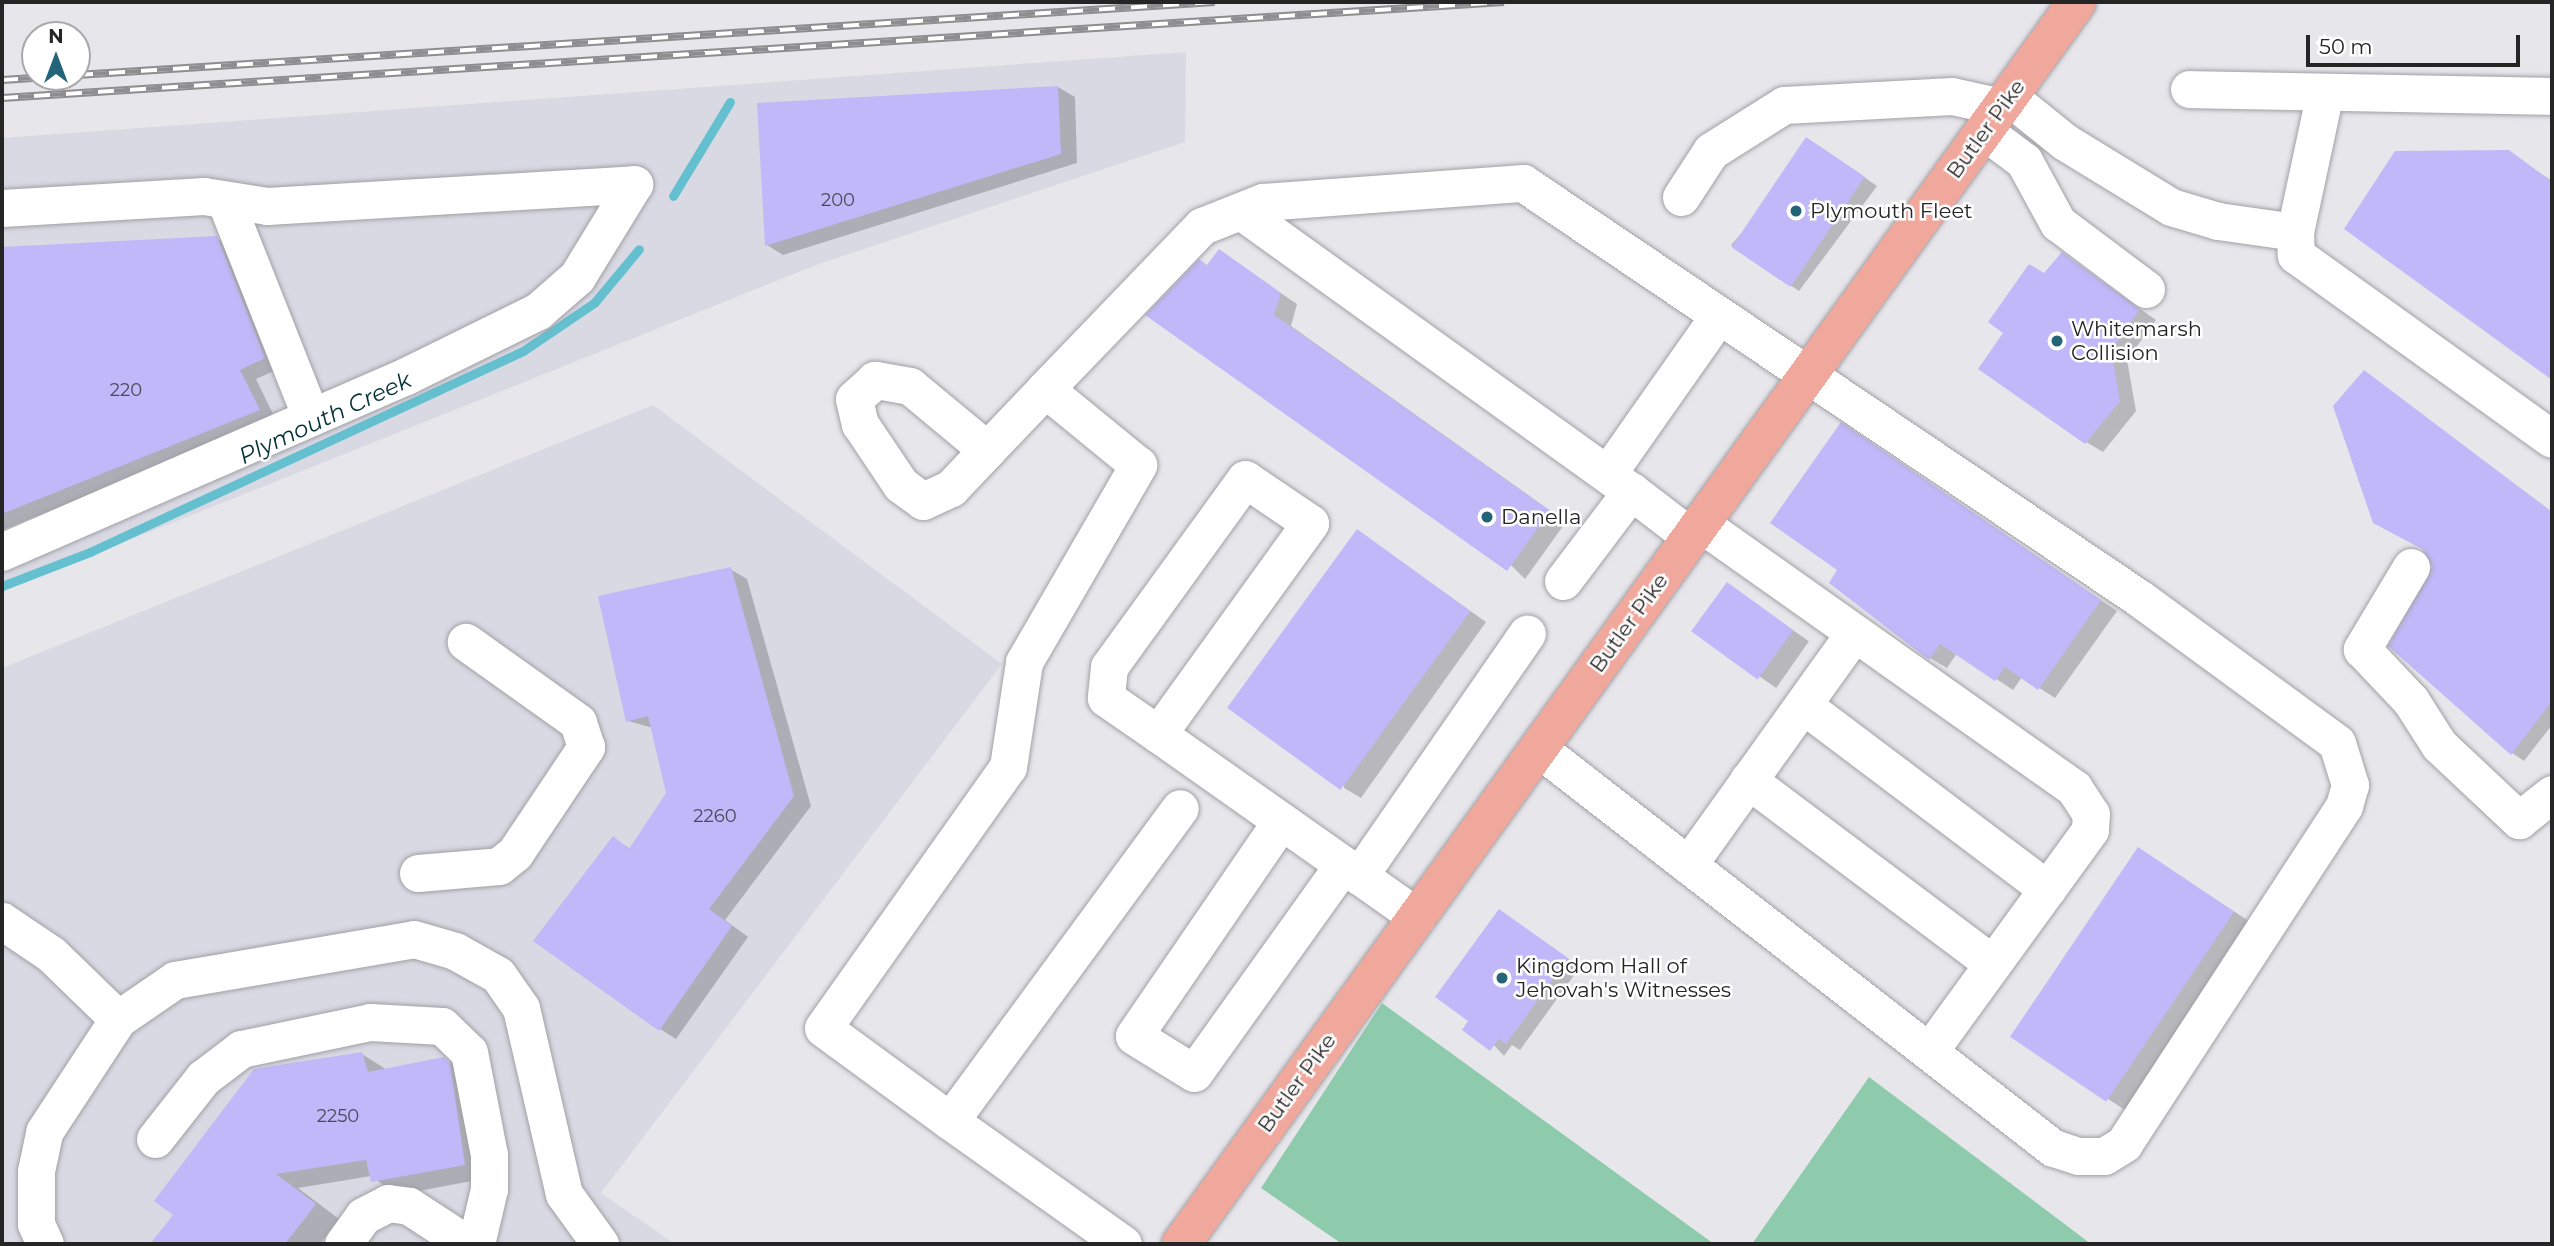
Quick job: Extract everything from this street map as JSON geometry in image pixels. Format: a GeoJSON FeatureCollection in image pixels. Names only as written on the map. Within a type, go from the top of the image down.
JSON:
{"type":"FeatureCollection","features":[{"type":"Feature","properties":{"kind":"main road","name":"Butler Pike"},"geometry":{"type":"LineString","coordinates":[[1181,1244],[2077,2]]}},
{"type":"Feature","properties":{"kind":"lane"},"geometry":{"type":"LineString","coordinates":[[2189,89],[2552,96]]}},
{"type":"Feature","properties":{"kind":"lane"},"geometry":{"type":"LineString","coordinates":[[2325,92],[2295,232],[2296,255],[2552,439]]}},
{"type":"Feature","properties":{"kind":"lane"},"geometry":{"type":"LineString","coordinates":[[1681,197],[1711,151],[1784,105],[1952,96],[1999,112],[2065,142],[2171,207],[2218,221],[2295,232]]}},
{"type":"Feature","properties":{"kind":"lane"},"geometry":{"type":"LineString","coordinates":[[1999,112],[2058,223],[2146,289]]}},
{"type":"Feature","properties":{"kind":"lane"},"geometry":{"type":"LineString","coordinates":[[987,450],[1202,226],[1245,214],[1263,202],[1523,183],[2139,598],[2337,743],[2350,785],[2344,806],[2124,1144],[2104,1156],[2053,1148],[1539,749]]}},
{"type":"Feature","properties":{"kind":"lane"},"geometry":{"type":"LineString","coordinates":[[2,208],[225,200],[267,206],[634,184],[577,277],[538,311],[311,417],[2,552]]}},
{"type":"Feature","properties":{"kind":"lane"},"geometry":{"type":"LineString","coordinates":[[225,200],[311,417]]}},
{"type":"Feature","properties":{"kind":"lane"},"geometry":{"type":"LineString","coordinates":[[1245,214],[1619,482],[1854,633],[2084,799],[2090,830],[1929,1052]]}},
{"type":"Feature","properties":{"kind":"lane"},"geometry":{"type":"LineString","coordinates":[[1563,581],[1719,315]]}},
{"type":"Feature","properties":{"kind":"lane"},"geometry":{"type":"LineString","coordinates":[[1045,389],[1138,465],[1024,662],[1008,767],[823,1028],[1123,1244]]}},
{"type":"Feature","properties":{"kind":"lane"},"geometry":{"type":"LineString","coordinates":[[1158,734],[1310,523],[1245,479],[1109,667],[1106,698],[1417,917]]}},
{"type":"Feature","properties":{"kind":"lane"},"geometry":{"type":"LineString","coordinates":[[2411,567],[2361,649],[2411,701],[2439,745],[2519,820],[2552,794]]}},
{"type":"Feature","properties":{"kind":"lane"},"geometry":{"type":"LineString","coordinates":[[1281,821],[1134,1035],[1194,1073],[1351,870],[1527,633]]}},
{"type":"Feature","properties":{"kind":"lane"},"geometry":{"type":"LineString","coordinates":[[1688,865],[1854,633]]}},
{"type":"Feature","properties":{"kind":"lane"},"geometry":{"type":"LineString","coordinates":[[418,873],[499,866],[515,853],[586,747],[578,722],[466,642]]}},
{"type":"Feature","properties":{"kind":"lane"},"geometry":{"type":"LineString","coordinates":[[1802,705],[2047,889]]}},
{"type":"Feature","properties":{"kind":"lane"},"geometry":{"type":"LineString","coordinates":[[1748,780],[1993,964]]}},
{"type":"Feature","properties":{"kind":"lane"},"geometry":{"type":"LineString","coordinates":[[950,1121],[1180,808]]}},
{"type":"Feature","properties":{"kind":"lane"},"geometry":{"type":"LineString","coordinates":[[2,921],[51,954],[118,1019]]}},
{"type":"Feature","properties":{"kind":"lane"},"geometry":{"type":"LineString","coordinates":[[45,1244],[36,1224],[36,1171],[44,1132],[118,1019],[175,980],[215,971],[414,939],[455,951],[498,975],[521,1008],[564,1194],[600,1244]]}},
{"type":"Feature","properties":{"kind":"lane"},"geometry":{"type":"LineString","coordinates":[[155,1139],[203,1078],[242,1049],[370,1022],[442,1026],[469,1052],[489,1155],[489,1189],[476,1244]]}},
{"type":"Feature","properties":{"kind":"lane"},"geometry":{"type":"LineString","coordinates":[[343,1244],[363,1216],[388,1203],[409,1206],[467,1244]]}},
{"type":"Feature","properties":{"kind":"shaded area"},"geometry":{"type":"Polygon","coordinates":[[[1186,52],[1185,142],[819,264],[2,591],[2,138],[1186,52]]]}},
{"type":"Feature","properties":{"kind":"shaded area"},"geometry":{"type":"Polygon","coordinates":[[[653,405],[1002,664],[601,1193],[675,1244],[2,1244],[2,668],[653,405]]]}},
{"type":"Feature","properties":{"kind":"green space"},"geometry":{"type":"Polygon","coordinates":[[[1382,1003],[1714,1244],[1342,1244],[1261,1188],[1382,1003]]]}},
{"type":"Feature","properties":{"kind":"green space"},"geometry":{"type":"Polygon","coordinates":[[[1869,1077],[2091,1244],[1752,1244],[1869,1077]]]}},
{"type":"Feature","properties":{"kind":"building"},"geometry":{"type":"Polygon","coordinates":[[[1058,86],[1061,154],[765,246],[757,103],[1058,86]]]}},
{"type":"Feature","properties":{"kind":"building","name":"Plymouth Fleet"},"geometry":{"type":"Polygon","coordinates":[[[1806,137],[1865,177],[1790,287],[1732,247],[1806,137]]]}},
{"type":"Feature","properties":{"kind":"building"},"geometry":{"type":"Polygon","coordinates":[[[2509,150],[2552,182],[2552,380],[2344,229],[2395,151],[2509,150]]]}},
{"type":"Feature","properties":{"kind":"building"},"geometry":{"type":"Polygon","coordinates":[[[217,236],[265,358],[240,370],[260,410],[2,514],[2,247],[217,236]]]}},
{"type":"Feature","properties":{"kind":"building"},"geometry":{"type":"Polygon","coordinates":[[[1219,249],[1281,293],[1274,315],[1550,511],[1507,571],[1145,315],[1199,259],[1207,265],[1219,249]]]}},
{"type":"Feature","properties":{"kind":"building","name":"Whitemarsh Collision"},"geometry":{"type":"Polygon","coordinates":[[[2062,252],[2140,309],[2111,350],[2120,401],[2085,444],[1978,369],[2003,333],[1988,322],[2029,264],[2044,273],[2062,252]]]}},
{"type":"Feature","properties":{"kind":"building"},"geometry":{"type":"Polygon","coordinates":[[[2364,370],[2552,512],[2552,701],[2511,755],[2388,646],[2432,567],[2422,549],[2373,523],[2333,406],[2364,370]]]}},
{"type":"Feature","properties":{"kind":"building"},"geometry":{"type":"Polygon","coordinates":[[[1841,422],[2101,600],[2038,690],[2005,667],[1995,681],[1940,644],[1929,660],[1829,583],[1837,570],[1770,523],[1841,422]]]}},
{"type":"Feature","properties":{"kind":"building"},"geometry":{"type":"Polygon","coordinates":[[[1357,529],[1470,611],[1340,790],[1227,708],[1357,529]]]}},
{"type":"Feature","properties":{"kind":"building"},"geometry":{"type":"Polygon","coordinates":[[[731,567],[794,796],[709,909],[732,926],[659,1031],[533,941],[613,836],[629,849],[666,793],[648,716],[626,722],[598,596],[731,567]]]}},
{"type":"Feature","properties":{"kind":"building"},"geometry":{"type":"Polygon","coordinates":[[[1727,582],[1793,630],[1757,680],[1691,631],[1727,582]]]}},
{"type":"Feature","properties":{"kind":"building"},"geometry":{"type":"Polygon","coordinates":[[[2138,847],[2234,912],[2106,1102],[2010,1037],[2138,847]]]}},
{"type":"Feature","properties":{"kind":"building","name":"Kingdom Hall of Jehovah's Witnesses"},"geometry":{"type":"Polygon","coordinates":[[[1499,909],[1568,958],[1506,1044],[1499,1039],[1490,1051],[1462,1030],[1468,1021],[1435,997],[1499,909]]]}},
{"type":"Feature","properties":{"kind":"building"},"geometry":{"type":"Polygon","coordinates":[[[362,1052],[368,1072],[444,1057],[450,1063],[465,1165],[371,1182],[366,1160],[276,1174],[316,1204],[285,1244],[150,1244],[173,1215],[154,1201],[254,1069],[362,1052]]]}},
{"type":"Feature","properties":{"kind":"waterway","name":"Plymouth Creek"},"geometry":{"type":"LineString","coordinates":[[673,196],[730,102]]}},
{"type":"Feature","properties":{"kind":"waterway","name":"Plymouth Creek"},"geometry":{"type":"LineString","coordinates":[[2,586],[90,552],[523,351],[594,303],[639,249]]}},
{"type":"Feature","properties":{"kind":"railway"},"geometry":{"type":"LineString","coordinates":[[91,74],[1215,2]]}},
{"type":"Feature","properties":{"kind":"railway"},"geometry":{"type":"LineString","coordinates":[[2,98],[1504,2]]}},
{"type":"Feature","properties":{"kind":"railway"},"geometry":{"type":"LineString","coordinates":[[2,80],[21,79]]}},
{"type":"Feature","properties":{"kind":"place","name":"Plymouth Fleet"},"geometry":{"type":"Point","coordinates":[1796,211]}},
{"type":"Feature","properties":{"kind":"place","name":"Whitemarsh Collision"},"geometry":{"type":"Point","coordinates":[2057,341]}},
{"type":"Feature","properties":{"kind":"place","name":"Danella"},"geometry":{"type":"Point","coordinates":[1487,517]}},
{"type":"Feature","properties":{"kind":"place","name":"Kingdom Hall of Jehovah's Witnesses"},"geometry":{"type":"Point","coordinates":[1502,978]}}]}
